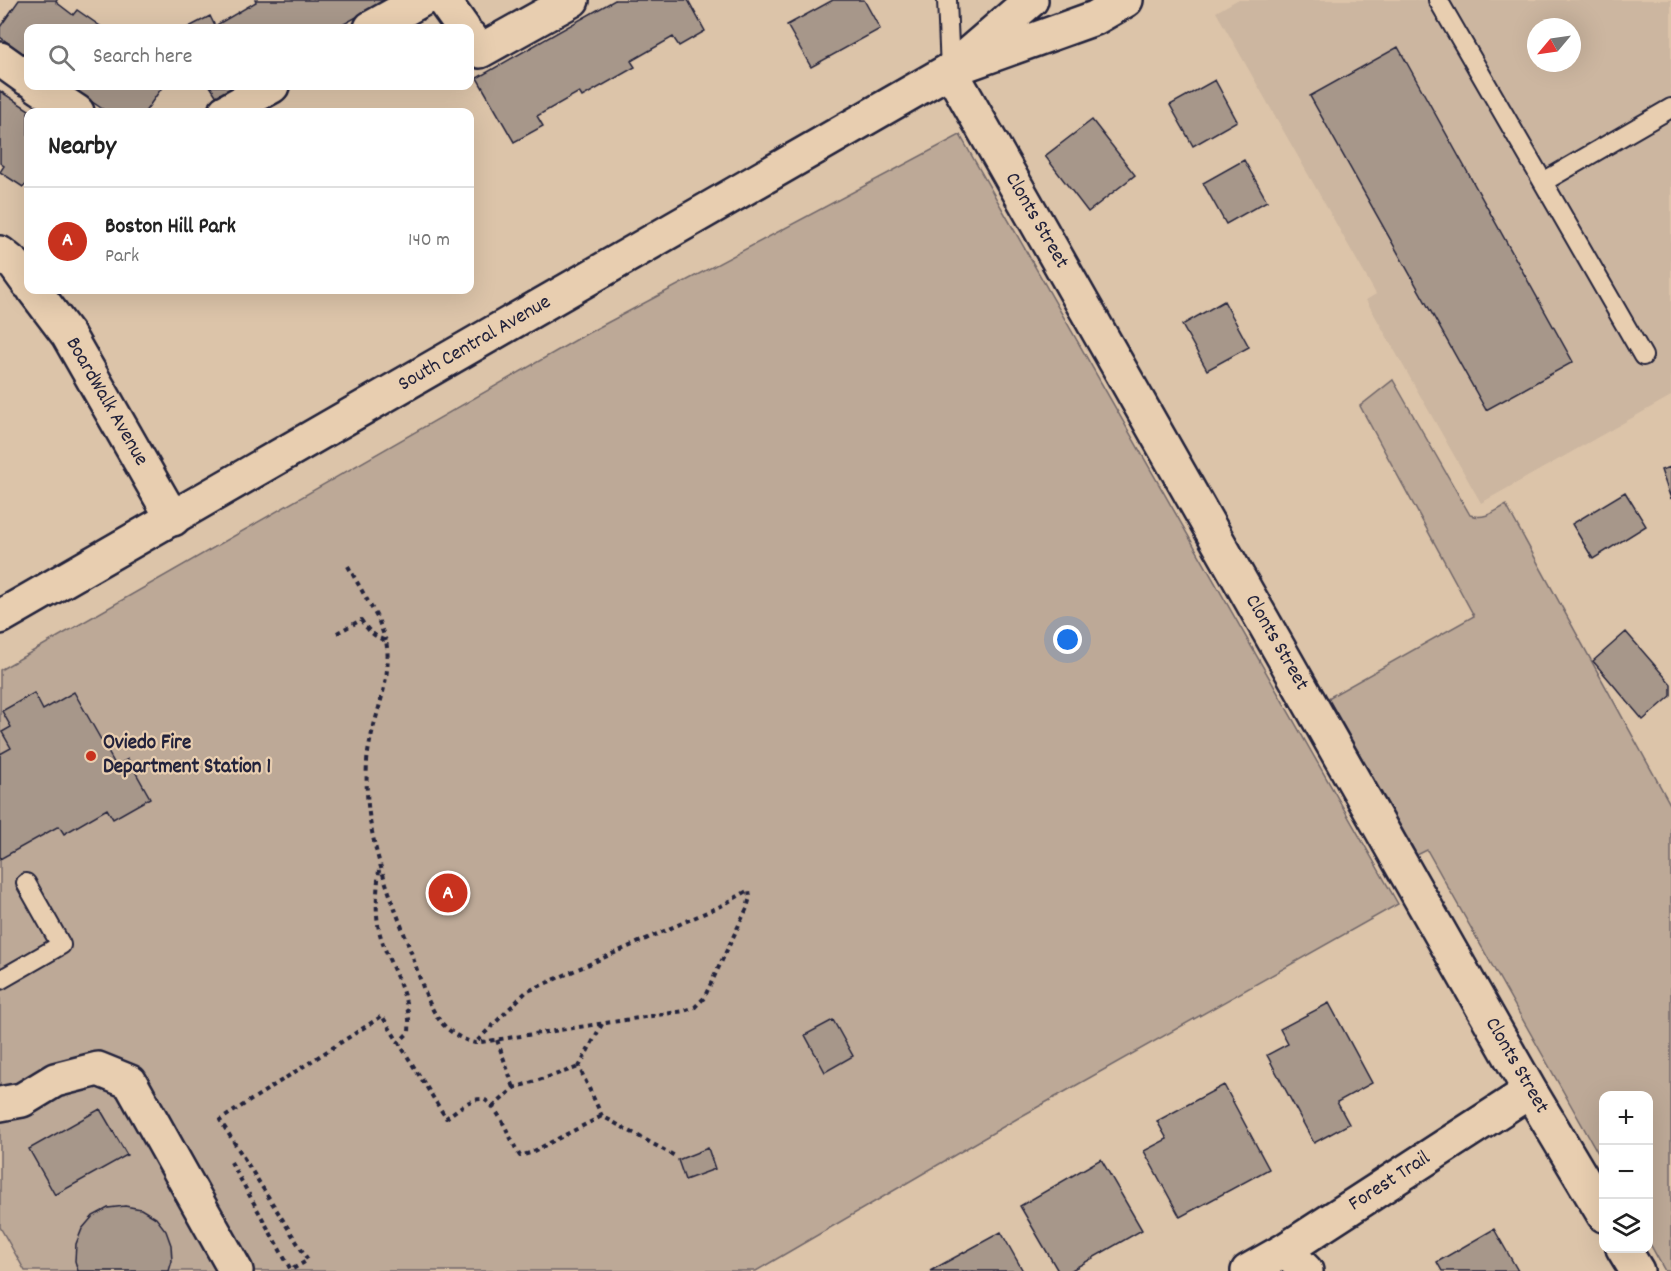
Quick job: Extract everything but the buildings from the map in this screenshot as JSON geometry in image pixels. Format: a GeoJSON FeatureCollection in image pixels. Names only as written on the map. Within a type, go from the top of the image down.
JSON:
{"type":"FeatureCollection","features":[{"type":"Feature","properties":{"kind":"street"},"geometry":{"type":"LineString","coordinates":[[378,24],[421,0]]}},
{"type":"Feature","properties":{"kind":"street"},"geometry":{"type":"LineString","coordinates":[[442,0],[460,24]]}},
{"type":"Feature","properties":{"kind":"street"},"geometry":{"type":"LineString","coordinates":[[474,43],[480,51],[572,0]]}},
{"type":"Feature","properties":{"kind":"street","name":"South Central Avenue"},"geometry":{"type":"LineString","coordinates":[[950,70],[1031,0]]}},
{"type":"Feature","properties":{"kind":"street","name":"South Central Avenue"},"geometry":{"type":"LineString","coordinates":[[0,617],[950,70],[1095,18],[1126,0]]}},
{"type":"Feature","properties":{"kind":"street"},"geometry":{"type":"LineString","coordinates":[[0,60],[24,76]]}},
{"type":"Feature","properties":{"kind":"street","name":"Clonts Street"},"geometry":{"type":"LineString","coordinates":[[950,70],[1530,1091],[1599,1207]]}},
{"type":"Feature","properties":{"kind":"street"},"geometry":{"type":"LineString","coordinates":[[44,90],[71,108]]}},
{"type":"Feature","properties":{"kind":"street"},"geometry":{"type":"LineString","coordinates":[[232,108],[265,90]]}},
{"type":"Feature","properties":{"kind":"street"},"geometry":{"type":"LineString","coordinates":[[0,253],[15,265],[24,277]]}},
{"type":"Feature","properties":{"kind":"street","name":"BoardWalk Avenue"},"geometry":{"type":"LineString","coordinates":[[37,294],[68,335],[173,519]]}},
{"type":"Feature","properties":{"kind":"street"},"geometry":{"type":"LineString","coordinates":[[0,1104],[22,1100],[55,1080],[98,1069],[130,1082],[237,1271]]}},
{"type":"Feature","properties":{"kind":"street","name":"Forest Trail"},"geometry":{"type":"LineString","coordinates":[[1248,1271],[1295,1261],[1530,1091]]}},
{"type":"Feature","properties":{"kind":"street"},"geometry":{"type":"LineString","coordinates":[[1626,1253],[1636,1271]]}},
{"type":"Feature","properties":{"kind":"lane"},"geometry":{"type":"LineString","coordinates":[[947,0],[950,70]]}},
{"type":"Feature","properties":{"kind":"lane"},"geometry":{"type":"LineString","coordinates":[[1438,0],[1643,356]]}},
{"type":"Feature","properties":{"kind":"lane"},"geometry":{"type":"LineString","coordinates":[[1543,182],[1671,108]]}},
{"type":"Feature","properties":{"kind":"lane"},"geometry":{"type":"LineString","coordinates":[[0,980],[61,945],[26,883]]}},
{"type":"Feature","properties":{"kind":"path"},"geometry":{"type":"LineString","coordinates":[[348,566],[378,620],[386,641],[387,671],[368,759],[367,804],[379,866],[426,994],[440,1022],[464,1040],[475,1043],[684,1011],[695,1007],[704,998],[747,908],[749,890],[723,905],[526,992],[475,1043]]}},
{"type":"Feature","properties":{"kind":"path"},"geometry":{"type":"LineString","coordinates":[[337,633],[361,620],[367,630],[386,641]]}},
{"type":"Feature","properties":{"kind":"path"},"geometry":{"type":"LineString","coordinates":[[379,866],[376,894],[379,928],[389,960],[404,992],[410,1016],[409,1032],[398,1043]]}},
{"type":"Feature","properties":{"kind":"path"},"geometry":{"type":"LineString","coordinates":[[231,1162],[290,1271],[308,1260],[219,1120],[382,1016],[446,1118],[466,1104],[481,1098],[487,1100],[520,1156],[602,1116]]}},
{"type":"Feature","properties":{"kind":"path"},"geometry":{"type":"LineString","coordinates":[[493,1107],[514,1088],[579,1067],[603,1023]]}},
{"type":"Feature","properties":{"kind":"path"},"geometry":{"type":"LineString","coordinates":[[497,1040],[514,1088]]}},
{"type":"Feature","properties":{"kind":"path"},"geometry":{"type":"LineString","coordinates":[[579,1067],[602,1116],[675,1156]]}},
{"type":"Feature","properties":{"kind":"shaded area"},"geometry":{"type":"Polygon","coordinates":[[[1237,0],[1671,0],[1671,396],[1481,503],[1366,300],[1376,294],[1216,12],[1237,0]]]}},
{"type":"Feature","properties":{"kind":"shaded area"},"geometry":{"type":"Polygon","coordinates":[[[960,135],[1398,904],[1020,1117],[756,1271],[25,1271],[0,1227],[0,670],[588,333],[960,135]]]}},
{"type":"Feature","properties":{"kind":"shaded area"},"geometry":{"type":"Polygon","coordinates":[[[1393,380],[1470,515],[1484,516],[1506,505],[1671,806],[1671,1271],[1665,1271],[1653,1249],[1653,1091],[1599,1091],[1599,1155],[1427,850],[1417,855],[1328,698],[1474,616],[1360,406],[1393,380]]]}},
{"type":"Feature","properties":{"kind":"place","name":"Oviedo Fire Department Station 1"},"geometry":{"type":"Point","coordinates":[91,756]}},
{"type":"Feature","properties":{"kind":"place","name":"Boston Hill Park"},"geometry":{"type":"Point","coordinates":[448,893]}}]}
